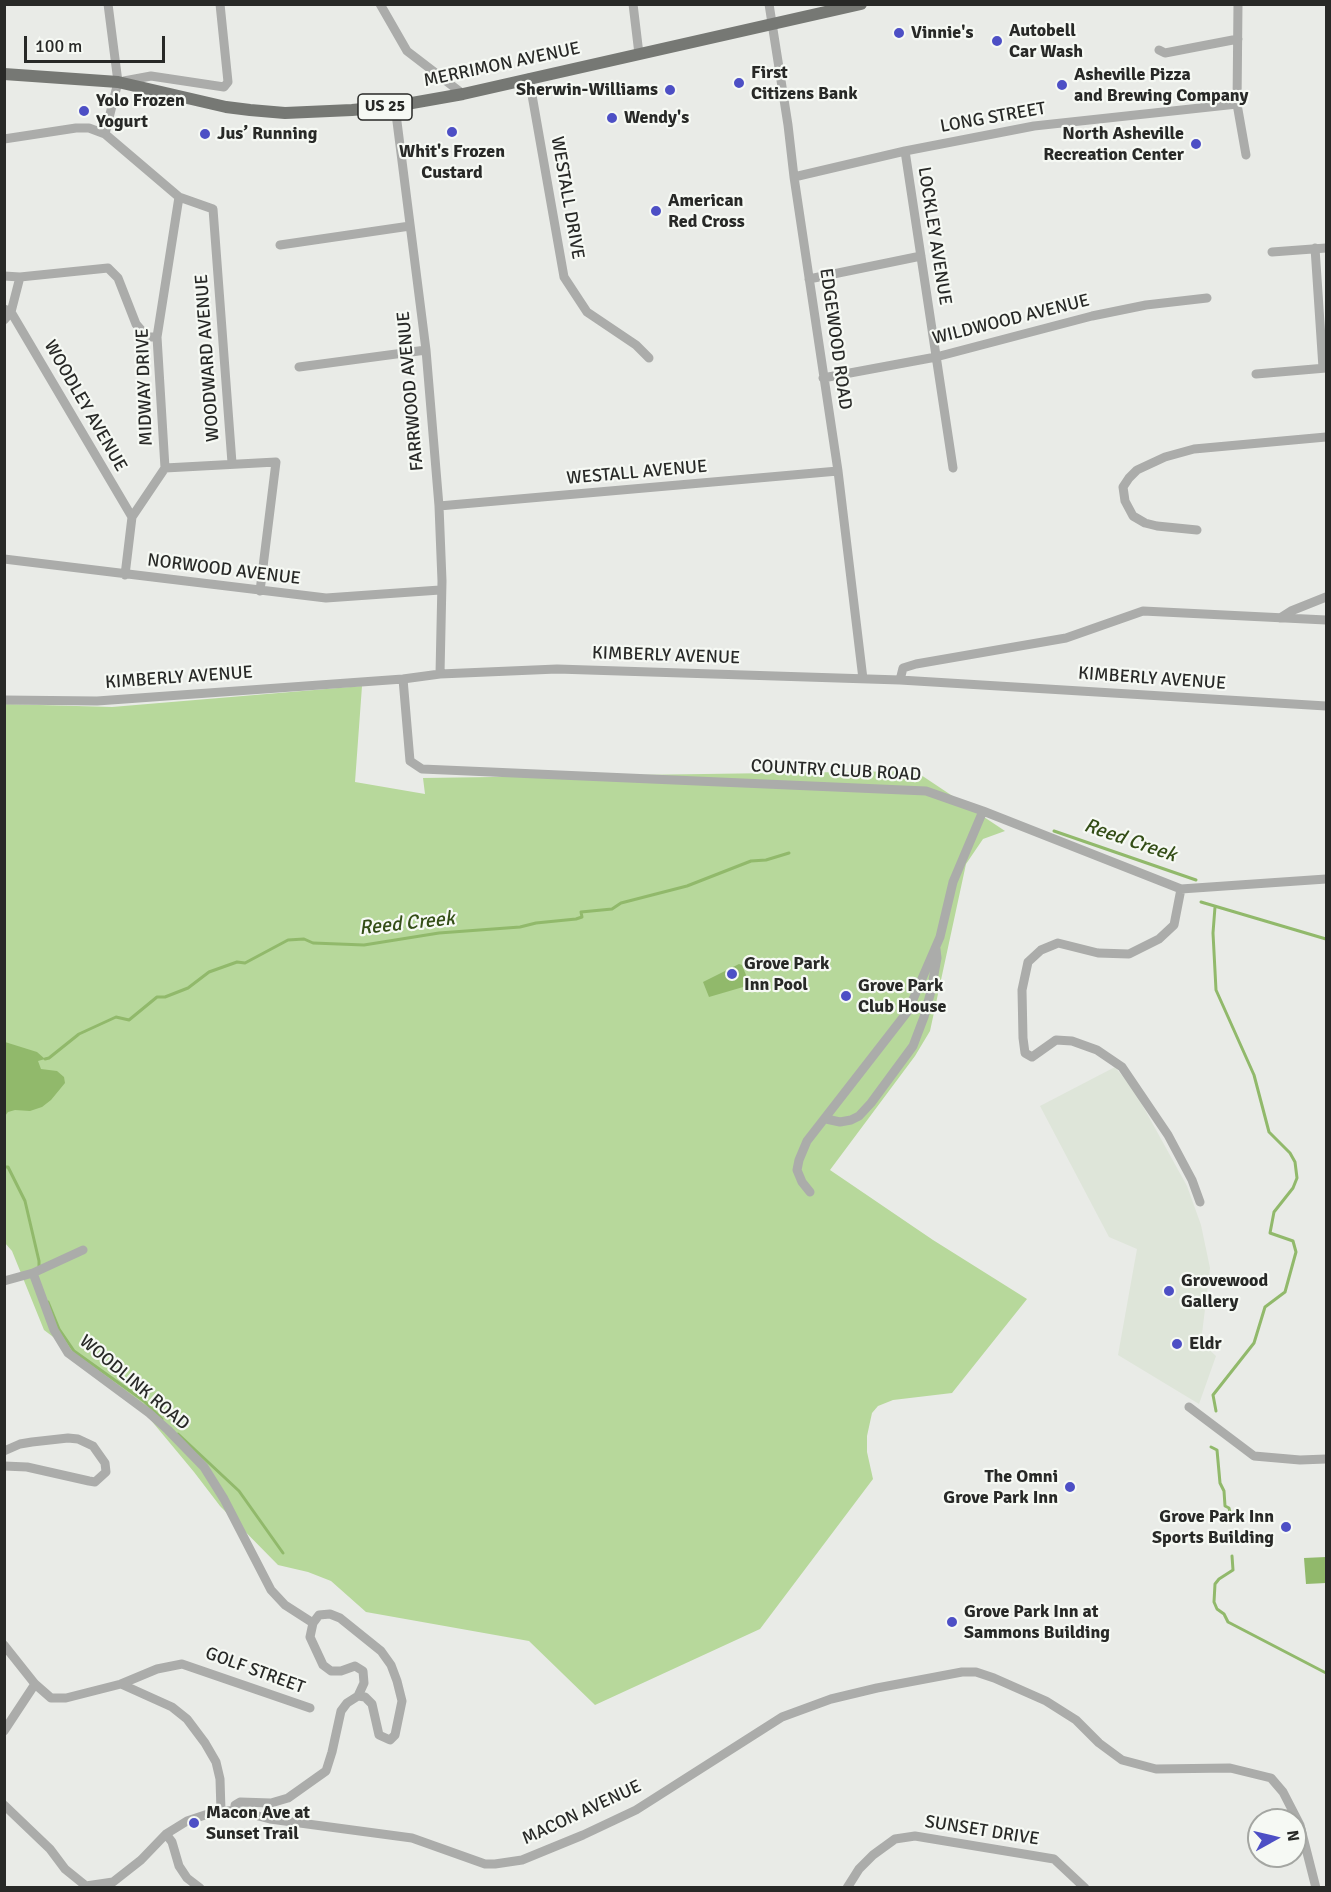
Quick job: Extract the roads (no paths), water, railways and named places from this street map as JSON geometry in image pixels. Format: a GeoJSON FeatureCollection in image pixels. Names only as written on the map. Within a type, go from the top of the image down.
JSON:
{"type":"FeatureCollection","features":[{"type":"Feature","properties":{"kind":"main road","name":"MERRIMON AVENUE"},"geometry":{"type":"LineString","coordinates":[[4,74],[118,82],[226,107],[285,113],[352,110],[395,106],[463,94],[861,4]]}},
{"type":"Feature","properties":{"kind":"street"},"geometry":{"type":"LineString","coordinates":[[4,139],[76,128],[88,128],[105,134],[118,82],[108,4]]}},
{"type":"Feature","properties":{"kind":"street"},"geometry":{"type":"LineString","coordinates":[[118,82],[151,76],[224,87],[228,82],[220,4]]}},
{"type":"Feature","properties":{"kind":"street"},"geometry":{"type":"LineString","coordinates":[[380,4],[407,51],[463,94]]}},
{"type":"Feature","properties":{"kind":"street"},"geometry":{"type":"LineString","coordinates":[[633,4],[639,54]]}},
{"type":"Feature","properties":{"kind":"street","name":"EDGEWOOD ROAD"},"geometry":{"type":"LineString","coordinates":[[769,4],[838,471],[863,679]]}},
{"type":"Feature","properties":{"kind":"street"},"geometry":{"type":"LineString","coordinates":[[1238,4],[1237,104],[1246,154]]}},
{"type":"Feature","properties":{"kind":"street"},"geometry":{"type":"LineString","coordinates":[[1159,50],[1165,53],[1238,39]]}},
{"type":"Feature","properties":{"kind":"street","name":"WESTALL DRIVE"},"geometry":{"type":"LineString","coordinates":[[530,78],[564,277],[587,312],[636,345],[649,358]]}},
{"type":"Feature","properties":{"kind":"street","name":"LONG STREET"},"geometry":{"type":"LineString","coordinates":[[794,177],[904,151],[1034,126],[1237,104]]}},
{"type":"Feature","properties":{"kind":"street","name":"FARRWOOD AVENUE"},"geometry":{"type":"LineString","coordinates":[[395,106],[426,350],[439,506],[442,581],[440,590],[440,674]]}},
{"type":"Feature","properties":{"kind":"street","name":"WOODWARD AVENUE"},"geometry":{"type":"LineString","coordinates":[[105,134],[178,198],[213,209],[232,463],[276,462],[260,591]]}},
{"type":"Feature","properties":{"kind":"street","name":"LOCKLEY AVENUE"},"geometry":{"type":"LineString","coordinates":[[904,151],[953,468]]}},
{"type":"Feature","properties":{"kind":"street","name":"MIDWAY DRIVE"},"geometry":{"type":"LineString","coordinates":[[165,468],[157,337],[178,198]]}},
{"type":"Feature","properties":{"kind":"street"},"geometry":{"type":"LineString","coordinates":[[280,244],[410,226]]}},
{"type":"Feature","properties":{"kind":"street"},"geometry":{"type":"LineString","coordinates":[[1256,374],[1325,368],[1315,248]]}},
{"type":"Feature","properties":{"kind":"street"},"geometry":{"type":"LineString","coordinates":[[1272,252],[1326,248]]}},
{"type":"Feature","properties":{"kind":"street"},"geometry":{"type":"LineString","coordinates":[[809,279],[921,256]]}},
{"type":"Feature","properties":{"kind":"street"},"geometry":{"type":"LineString","coordinates":[[4,276],[20,277],[108,268],[118,279],[136,324],[147,337],[157,337]]}},
{"type":"Feature","properties":{"kind":"street"},"geometry":{"type":"LineString","coordinates":[[4,320],[20,277]]}},
{"type":"Feature","properties":{"kind":"street","name":"WILDWOOD AVENUE"},"geometry":{"type":"LineString","coordinates":[[823,378],[936,357],[1092,316],[1146,305],[1208,298]]}},
{"type":"Feature","properties":{"kind":"street","name":"WOODLEY AVENUE"},"geometry":{"type":"LineString","coordinates":[[8,310],[132,517]]}},
{"type":"Feature","properties":{"kind":"street"},"geometry":{"type":"LineString","coordinates":[[299,367],[426,350]]}},
{"type":"Feature","properties":{"kind":"street"},"geometry":{"type":"LineString","coordinates":[[1197,530],[1157,526],[1145,523],[1133,516],[1125,501],[1123,487],[1129,478],[1137,470],[1165,457],[1194,449],[1326,437]]}},
{"type":"Feature","properties":{"kind":"street"},"geometry":{"type":"LineString","coordinates":[[125,575],[132,517],[165,468],[232,463]]}},
{"type":"Feature","properties":{"kind":"street","name":"WESTALL AVENUE"},"geometry":{"type":"LineString","coordinates":[[439,506],[838,471]]}},
{"type":"Feature","properties":{"kind":"street","name":"NORWOOD AVENUE"},"geometry":{"type":"LineString","coordinates":[[4,559],[326,598],[440,590]]}},
{"type":"Feature","properties":{"kind":"street"},"geometry":{"type":"LineString","coordinates":[[1280,618],[1291,610],[1326,597]]}},
{"type":"Feature","properties":{"kind":"street"},"geometry":{"type":"LineString","coordinates":[[900,680],[903,668],[916,664],[1066,638],[1143,611],[1326,620]]}},
{"type":"Feature","properties":{"kind":"street","name":"KIMBERLY AVENUE"},"geometry":{"type":"LineString","coordinates":[[4,700],[97,701],[404,679],[440,674],[557,669],[900,680],[1326,706]]}},
{"type":"Feature","properties":{"kind":"street","name":"COUNTRY CLUB ROAD"},"geometry":{"type":"LineString","coordinates":[[404,679],[410,761],[422,769],[926,791],[1181,889],[1326,879]]}},
{"type":"Feature","properties":{"kind":"street"},"geometry":{"type":"LineString","coordinates":[[810,1192],[797,1170],[807,1142],[908,1011],[940,937],[953,882],[983,811]]}},
{"type":"Feature","properties":{"kind":"street"},"geometry":{"type":"LineString","coordinates":[[1181,889],[1174,925],[1159,939],[1129,954],[1098,953],[1058,943],[1041,950],[1028,962],[1022,990],[1023,1038],[1025,1053],[1032,1057],[1056,1040],[1072,1041],[1097,1050],[1122,1067],[1168,1135],[1192,1180],[1200,1203]]}},
{"type":"Feature","properties":{"kind":"street"},"geometry":{"type":"LineString","coordinates":[[826,1119],[840,1122],[859,1116],[913,1046],[931,991],[937,958],[935,947]]}},
{"type":"Feature","properties":{"kind":"street"},"geometry":{"type":"LineString","coordinates":[[4,1281],[33,1273],[83,1250]]}},
{"type":"Feature","properties":{"kind":"street","name":"WOODLINK ROAD"},"geometry":{"type":"LineString","coordinates":[[33,1273],[54,1330],[68,1353],[148,1413],[204,1467],[224,1499],[271,1590],[285,1605],[313,1623]]}},
{"type":"Feature","properties":{"kind":"street"},"geometry":{"type":"LineString","coordinates":[[1190,1407],[1254,1456],[1300,1460],[1326,1459]]}},
{"type":"Feature","properties":{"kind":"street"},"geometry":{"type":"LineString","coordinates":[[4,1451],[32,1442],[78,1439],[93,1446],[105,1463],[106,1472],[95,1482],[27,1467],[4,1466]]}},
{"type":"Feature","properties":{"kind":"street"},"geometry":{"type":"LineString","coordinates":[[235,1810],[235,1805],[240,1802],[271,1803],[288,1798],[326,1771],[341,1711],[347,1702],[358,1696],[364,1683],[363,1671],[355,1666],[341,1671],[331,1671],[323,1665],[310,1637],[313,1623],[319,1616],[330,1614],[340,1618],[381,1651],[394,1673],[402,1701],[395,1735],[390,1740],[379,1735],[372,1704],[365,1697],[358,1696]]}},
{"type":"Feature","properties":{"kind":"street"},"geometry":{"type":"LineString","coordinates":[[4,1645],[34,1684],[4,1731]]}},
{"type":"Feature","properties":{"kind":"street","name":"GOLF STREET"},"geometry":{"type":"LineString","coordinates":[[34,1684],[51,1698],[66,1698],[121,1684],[157,1669],[182,1664],[310,1708]]}},
{"type":"Feature","properties":{"kind":"street","name":"MACON AVENUE"},"geometry":{"type":"LineString","coordinates":[[4,1804],[50,1849],[64,1869],[86,1886],[113,1882],[141,1860],[166,1834],[188,1821],[221,1811],[235,1810],[270,1818],[412,1838],[485,1863],[495,1864],[522,1860],[636,1810],[782,1717],[831,1699],[877,1688],[962,1672],[976,1672],[1046,1701],[1076,1720],[1099,1743],[1122,1760],[1156,1769],[1230,1768],[1271,1778],[1283,1792],[1300,1825],[1316,1887]]}},
{"type":"Feature","properties":{"kind":"street"},"geometry":{"type":"LineString","coordinates":[[121,1684],[172,1707],[187,1719],[216,1762],[220,1779],[221,1811]]}},
{"type":"Feature","properties":{"kind":"street"},"geometry":{"type":"LineString","coordinates":[[166,1834],[172,1842],[183,1872],[187,1878],[200,1887]]}},
{"type":"Feature","properties":{"kind":"street","name":"SUNSET DRIVE"},"geometry":{"type":"LineString","coordinates":[[847,1887],[873,1855],[895,1839],[915,1836],[1054,1859],[1085,1887]]}},
{"type":"Feature","properties":{"kind":"waterway","name":"Reed Creek"},"geometry":{"type":"LineString","coordinates":[[1054,831],[1196,880]]}},
{"type":"Feature","properties":{"kind":"waterway","name":"Reed Creek"},"geometry":{"type":"LineString","coordinates":[[45,1059],[79,1034],[116,1017],[129,1020],[157,997],[165,997],[188,988],[209,972],[237,962],[245,963],[288,940],[304,939],[313,943],[364,945],[439,933],[520,927],[576,919],[582,917],[581,912],[612,909],[621,903],[687,886],[751,861],[766,860],[789,853]]}},
{"type":"Feature","properties":{"kind":"waterway","name":"Reed Creek"},"geometry":{"type":"LineString","coordinates":[[1201,902],[1326,939]]}},
{"type":"Feature","properties":{"kind":"waterway"},"geometry":{"type":"LineString","coordinates":[[1215,907],[1213,933],[1216,990],[1254,1075],[1269,1132],[1290,1153],[1295,1162],[1297,1178],[1293,1188],[1274,1212],[1270,1233],[1293,1241],[1296,1252],[1285,1292],[1265,1307],[1254,1343],[1213,1395],[1216,1411]]}},
{"type":"Feature","properties":{"kind":"waterway"},"geometry":{"type":"LineString","coordinates":[[4,1167],[8,1167],[25,1201],[39,1267]]}},
{"type":"Feature","properties":{"kind":"waterway"},"geometry":{"type":"LineString","coordinates":[[48,1302],[59,1329],[74,1351],[144,1401],[162,1419]]}},
{"type":"Feature","properties":{"kind":"waterway"},"geometry":{"type":"LineString","coordinates":[[178,1434],[239,1491],[283,1553]]}},
{"type":"Feature","properties":{"kind":"waterway"},"geometry":{"type":"LineString","coordinates":[[1211,1447],[1217,1450],[1220,1483],[1224,1491],[1225,1506],[1229,1508],[1232,1521]]}},
{"type":"Feature","properties":{"kind":"waterway"},"geometry":{"type":"LineString","coordinates":[[1232,1556],[1233,1570],[1215,1584],[1214,1602],[1217,1609],[1224,1614],[1228,1622],[1326,1673]]}},
{"type":"Feature","properties":{"kind":"place","name":"Vinnie's"},"geometry":{"type":"Point","coordinates":[899,33]}},
{"type":"Feature","properties":{"kind":"place","name":"Autobell Car Wash"},"geometry":{"type":"Point","coordinates":[997,41]}},
{"type":"Feature","properties":{"kind":"place","name":"First Citizens Bank"},"geometry":{"type":"Point","coordinates":[739,83]}},
{"type":"Feature","properties":{"kind":"place","name":"Asheville Pizza and Brewing Company"},"geometry":{"type":"Point","coordinates":[1062,85]}},
{"type":"Feature","properties":{"kind":"place","name":"Sherwin-Williams"},"geometry":{"type":"Point","coordinates":[670,90]}},
{"type":"Feature","properties":{"kind":"place","name":"Yolo Frozen Yogurt"},"geometry":{"type":"Point","coordinates":[84,111]}},
{"type":"Feature","properties":{"kind":"place","name":"Wendy's"},"geometry":{"type":"Point","coordinates":[612,118]}},
{"type":"Feature","properties":{"kind":"place","name":"Whit's Frozen Custard"},"geometry":{"type":"Point","coordinates":[452,132]}},
{"type":"Feature","properties":{"kind":"place","name":"Jus’ Running"},"geometry":{"type":"Point","coordinates":[205,134]}},
{"type":"Feature","properties":{"kind":"place","name":"North Asheville Recreation Center"},"geometry":{"type":"Point","coordinates":[1196,144]}},
{"type":"Feature","properties":{"kind":"place","name":"American Red Cross"},"geometry":{"type":"Point","coordinates":[656,211]}},
{"type":"Feature","properties":{"kind":"place","name":"Grove Park Inn Pool"},"geometry":{"type":"Point","coordinates":[732,974]}},
{"type":"Feature","properties":{"kind":"place","name":"Grove Park Club House"},"geometry":{"type":"Point","coordinates":[846,996]}},
{"type":"Feature","properties":{"kind":"place","name":"Grovewood Gallery"},"geometry":{"type":"Point","coordinates":[1169,1291]}},
{"type":"Feature","properties":{"kind":"place","name":"Eldr"},"geometry":{"type":"Point","coordinates":[1177,1344]}},
{"type":"Feature","properties":{"kind":"place","name":"The Omni Grove Park Inn"},"geometry":{"type":"Point","coordinates":[1070,1487]}},
{"type":"Feature","properties":{"kind":"place","name":"Grove Park Inn Sports Building"},"geometry":{"type":"Point","coordinates":[1286,1527]}},
{"type":"Feature","properties":{"kind":"place","name":"Grove Park Inn at Sammons Building"},"geometry":{"type":"Point","coordinates":[952,1622]}},
{"type":"Feature","properties":{"kind":"place","name":"Macon Ave at Sunset Trail"},"geometry":{"type":"Point","coordinates":[194,1823]}}]}
